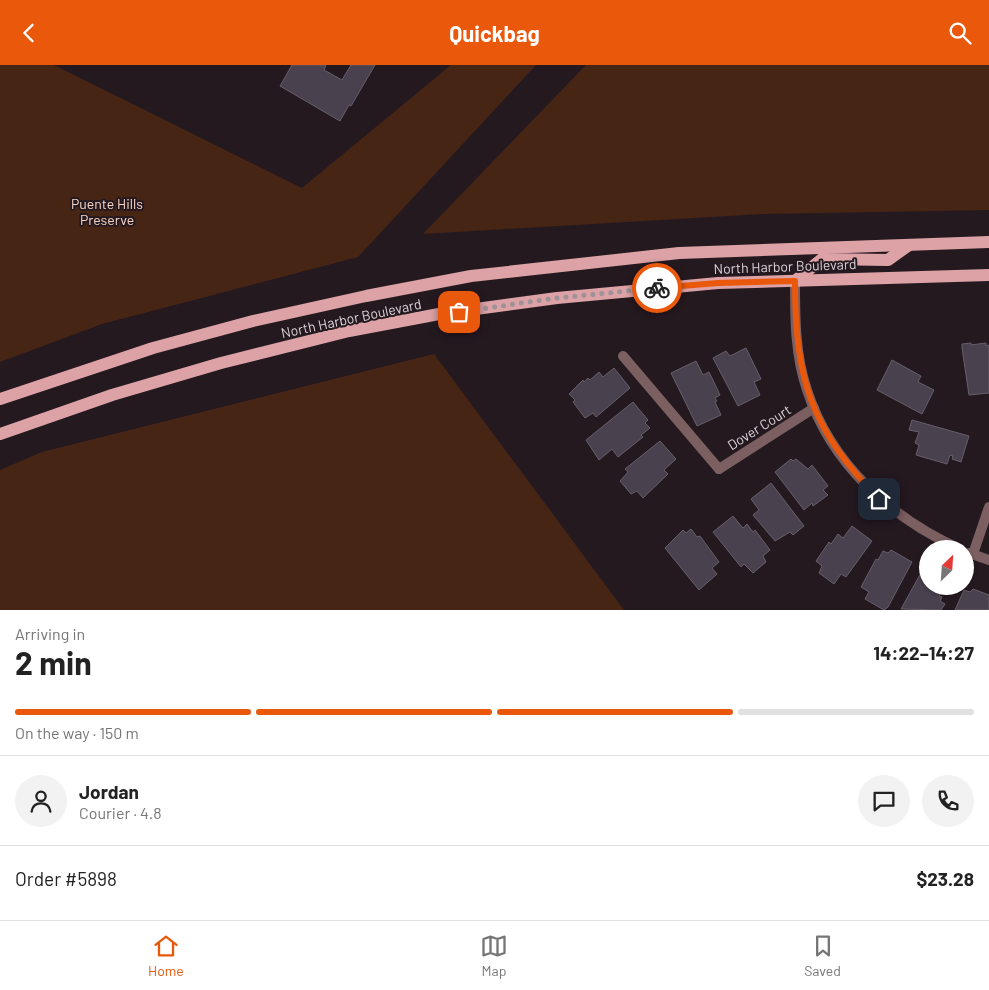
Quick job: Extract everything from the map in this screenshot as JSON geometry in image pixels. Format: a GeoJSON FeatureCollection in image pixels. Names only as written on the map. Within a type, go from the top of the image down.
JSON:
{"type":"FeatureCollection","features":[{"type":"Feature","properties":{"kind":"main road","name":"North Harbor Boulevard"},"geometry":{"type":"LineString","coordinates":[[0,399],[153,348],[253,321],[366,296],[471,276],[678,253],[989,242]]}},
{"type":"Feature","properties":{"kind":"main road"},"geometry":{"type":"LineString","coordinates":[[795,281],[822,259],[888,260],[909,245]]}},
{"type":"Feature","properties":{"kind":"main road","name":"North Harbor Boulevard"},"geometry":{"type":"LineString","coordinates":[[0,434],[158,381],[221,363],[349,331],[439,315],[557,298],[718,283],[989,275]]}},
{"type":"Feature","properties":{"kind":"street"},"geometry":{"type":"LineString","coordinates":[[795,281],[795,327],[806,389],[814,408],[837,449],[856,475],[879,499],[905,520],[943,540]]}},
{"type":"Feature","properties":{"kind":"street","name":"Dover Court"},"geometry":{"type":"LineString","coordinates":[[623,356],[719,469],[814,408]]}},
{"type":"Feature","properties":{"kind":"street"},"geometry":{"type":"LineString","coordinates":[[974,542],[989,507]]}},
{"type":"Feature","properties":{"kind":"street"},"geometry":{"type":"LineString","coordinates":[[974,555],[989,560]]}},
{"type":"Feature","properties":{"kind":"green space","name":"Puente Hills Preserve"},"geometry":{"type":"Polygon","coordinates":[[[0,65],[54,65],[302,188],[451,65],[536,65],[358,257],[102,324],[0,362],[0,65]]]}},
{"type":"Feature","properties":{"kind":"green space"},"geometry":{"type":"Polygon","coordinates":[[[586,65],[989,65],[989,210],[762,214],[423,234],[586,65]]]}},
{"type":"Feature","properties":{"kind":"green space"},"geometry":{"type":"Polygon","coordinates":[[[434,354],[624,610],[0,610],[0,470],[42,452],[434,354]]]}},
{"type":"Feature","properties":{"kind":"building"},"geometry":{"type":"Polygon","coordinates":[[[292,65],[326,65],[324,70],[342,80],[351,65],[375,65],[340,121],[280,86],[292,65]]]}},
{"type":"Feature","properties":{"kind":"building"},"geometry":{"type":"Polygon","coordinates":[[[971,343],[971,345],[986,343],[986,346],[989,345],[989,393],[969,395],[962,344],[971,343]]]}},
{"type":"Feature","properties":{"kind":"building"},"geometry":{"type":"Polygon","coordinates":[[[746,348],[761,379],[754,382],[760,395],[738,406],[713,358],[726,351],[730,356],[746,348]]]}},
{"type":"Feature","properties":{"kind":"building"},"geometry":{"type":"Polygon","coordinates":[[[892,360],[921,376],[918,382],[934,390],[922,414],[877,390],[892,360]]]}},
{"type":"Feature","properties":{"kind":"building"},"geometry":{"type":"Polygon","coordinates":[[[696,361],[703,375],[709,372],[720,395],[715,398],[717,401],[715,402],[721,415],[697,426],[671,373],[696,361]]]}},
{"type":"Feature","properties":{"kind":"building"},"geometry":{"type":"Polygon","coordinates":[[[614,368],[630,388],[596,417],[593,413],[585,418],[573,402],[575,400],[569,394],[583,380],[584,382],[588,378],[590,380],[599,372],[603,377],[614,368]]]}},
{"type":"Feature","properties":{"kind":"building"},"geometry":{"type":"Polygon","coordinates":[[[633,402],[648,420],[645,423],[650,428],[641,435],[643,437],[618,457],[612,449],[599,460],[586,440],[633,402]]]}},
{"type":"Feature","properties":{"kind":"building"},"geometry":{"type":"Polygon","coordinates":[[[912,420],[969,436],[961,462],[952,459],[953,456],[950,455],[947,464],[916,455],[919,445],[915,443],[919,432],[909,430],[912,420]]]}},
{"type":"Feature","properties":{"kind":"building"},"geometry":{"type":"Polygon","coordinates":[[[660,441],[676,459],[664,470],[668,474],[643,498],[637,491],[631,494],[620,481],[628,472],[625,469],[660,441]]]}},
{"type":"Feature","properties":{"kind":"building"},"geometry":{"type":"Polygon","coordinates":[[[791,459],[793,461],[796,459],[808,469],[812,465],[828,486],[823,490],[828,495],[813,506],[812,503],[804,510],[775,472],[791,459]]]}},
{"type":"Feature","properties":{"kind":"building"},"geometry":{"type":"Polygon","coordinates":[[[771,483],[804,526],[793,535],[790,532],[775,541],[753,515],[759,510],[751,499],[771,483]]]}},
{"type":"Feature","properties":{"kind":"building"},"geometry":{"type":"Polygon","coordinates":[[[733,516],[743,528],[747,524],[753,532],[755,530],[770,550],[763,556],[766,562],[753,573],[744,564],[741,567],[713,532],[733,516]]]}},
{"type":"Feature","properties":{"kind":"building"},"geometry":{"type":"Polygon","coordinates":[[[852,526],[872,541],[846,577],[841,574],[834,584],[819,573],[822,566],[816,561],[829,542],[831,544],[838,534],[843,538],[852,526]]]}},
{"type":"Feature","properties":{"kind":"building"},"geometry":{"type":"Polygon","coordinates":[[[691,529],[697,537],[700,536],[719,562],[712,568],[717,574],[699,590],[665,548],[683,530],[686,533],[691,529]]]}},
{"type":"Feature","properties":{"kind":"building"},"geometry":{"type":"Polygon","coordinates":[[[891,550],[912,562],[888,607],[884,610],[865,599],[869,592],[861,587],[876,559],[878,560],[883,551],[888,553],[891,550]]]}},
{"type":"Feature","properties":{"kind":"building"},"geometry":{"type":"Polygon","coordinates":[[[919,576],[919,595],[940,595],[942,597],[940,601],[945,604],[941,610],[901,609],[919,576]]]}},
{"type":"Feature","properties":{"kind":"building"},"geometry":{"type":"Polygon","coordinates":[[[974,589],[989,595],[989,610],[955,610],[962,595],[974,595],[974,589]]]}},
{"type":"Feature","properties":{"kind":"way so far"},"geometry":{"type":"LineString","coordinates":[[459,312],[557,298],[657,288]]}},
{"type":"Feature","properties":{"kind":"route"},"geometry":{"type":"LineString","coordinates":[[657,288],[718,283],[795,281],[795,327],[806,389],[832,443],[856,475],[879,499]]}}]}
